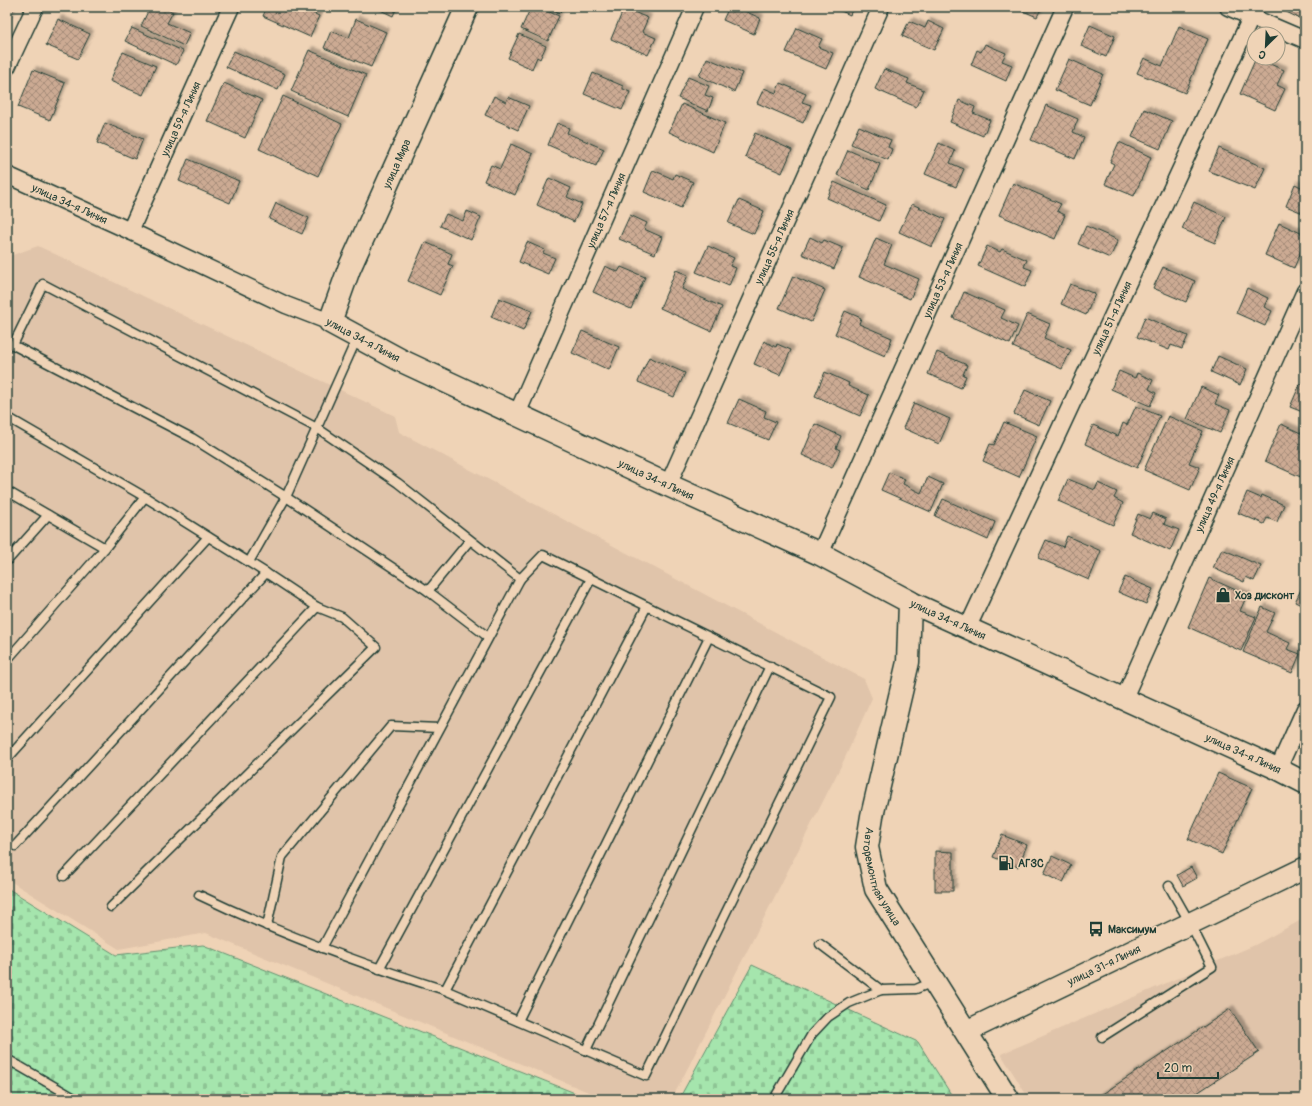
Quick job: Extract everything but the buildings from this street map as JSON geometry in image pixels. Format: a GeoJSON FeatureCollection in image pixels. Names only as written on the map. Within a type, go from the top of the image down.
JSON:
{"type":"FeatureCollection","features":[{"type":"Feature","properties":{"kind":"main road","name":"улица Мира"},"geometry":{"type":"LineString","coordinates":[[330,322],[349,269],[467,7]]}},
{"type":"Feature","properties":{"kind":"main road","name":"улица 34-я Линия"},"geometry":{"type":"LineString","coordinates":[[330,322],[402,361],[668,486],[820,554],[910,602]]}},
{"type":"Feature","properties":{"kind":"main road","name":"Авторемонтная улица"},"geometry":{"type":"LineString","coordinates":[[910,602],[908,662],[872,816],[867,848],[876,889],[967,1031],[1008,1099]]}},
{"type":"Feature","properties":{"kind":"street"},"geometry":{"type":"LineString","coordinates":[[7,67],[35,7]]}},
{"type":"Feature","properties":{"kind":"street","name":"улица 59-я Линия"},"geometry":{"type":"LineString","coordinates":[[130,231],[231,7]]}},
{"type":"Feature","properties":{"kind":"street","name":"улица 57-я Линия"},"geometry":{"type":"LineString","coordinates":[[517,414],[695,7]]}},
{"type":"Feature","properties":{"kind":"street","name":"улица 55-я Линия"},"geometry":{"type":"LineString","coordinates":[[668,486],[880,7]]}},
{"type":"Feature","properties":{"kind":"street","name":"улица 53-я Линия"},"geometry":{"type":"LineString","coordinates":[[820,554],[1065,7]]}},
{"type":"Feature","properties":{"kind":"street"},"geometry":{"type":"LineString","coordinates":[[1228,7],[1254,12],[1305,40]]}},
{"type":"Feature","properties":{"kind":"street","name":"улица 51-я Линия"},"geometry":{"type":"LineString","coordinates":[[967,629],[1254,12]]}},
{"type":"Feature","properties":{"kind":"street","name":"улица 34-я Линия"},"geometry":{"type":"LineString","coordinates":[[7,175],[286,305],[330,322]]}},
{"type":"Feature","properties":{"kind":"street","name":"улица 49-я Линия"},"geometry":{"type":"LineString","coordinates":[[1124,698],[1305,291]]}},
{"type":"Feature","properties":{"kind":"street","name":"улица 34-я Линия"},"geometry":{"type":"LineString","coordinates":[[910,602],[967,629],[1124,698],[1278,769],[1305,784]]}},
{"type":"Feature","properties":{"kind":"street"},"geometry":{"type":"LineString","coordinates":[[1278,769],[1305,709]]}},
{"type":"Feature","properties":{"kind":"street","name":"улица 31-я Линия"},"geometry":{"type":"LineString","coordinates":[[967,1031],[1305,868]]}},
{"type":"Feature","properties":{"kind":"lane"},"geometry":{"type":"LineString","coordinates":[[488,637],[428,592],[286,497],[192,438],[13,345],[43,284],[317,428],[398,483],[520,579]]}},
{"type":"Feature","properties":{"kind":"lane"},"geometry":{"type":"LineString","coordinates":[[249,562],[286,497],[357,337]]}},
{"type":"Feature","properties":{"kind":"lane"},"geometry":{"type":"LineString","coordinates":[[7,418],[145,497],[249,562],[317,608],[342,616],[376,647],[111,907]]}},
{"type":"Feature","properties":{"kind":"lane"},"geometry":{"type":"LineString","coordinates":[[7,491],[105,548]]}},
{"type":"Feature","properties":{"kind":"lane"},"geometry":{"type":"LineString","coordinates":[[7,660],[105,548],[145,497]]}},
{"type":"Feature","properties":{"kind":"lane"},"geometry":{"type":"LineString","coordinates":[[7,561],[48,515]]}},
{"type":"Feature","properties":{"kind":"lane"},"geometry":{"type":"LineString","coordinates":[[7,758],[208,537]]}},
{"type":"Feature","properties":{"kind":"lane"},"geometry":{"type":"LineString","coordinates":[[428,592],[470,540]]}},
{"type":"Feature","properties":{"kind":"lane"},"geometry":{"type":"LineString","coordinates":[[199,895],[267,926],[322,948],[379,969],[445,990],[646,1076],[831,697],[543,555],[520,579],[322,948]]}},
{"type":"Feature","properties":{"kind":"lane"},"geometry":{"type":"LineString","coordinates":[[15,846],[266,573]]}},
{"type":"Feature","properties":{"kind":"lane"},"geometry":{"type":"LineString","coordinates":[[379,969],[591,579]]}},
{"type":"Feature","properties":{"kind":"lane"},"geometry":{"type":"LineString","coordinates":[[445,990],[647,606]]}},
{"type":"Feature","properties":{"kind":"lane"},"geometry":{"type":"LineString","coordinates":[[64,876],[317,608]]}},
{"type":"Feature","properties":{"kind":"lane"},"geometry":{"type":"LineString","coordinates":[[518,1021],[709,637]]}},
{"type":"Feature","properties":{"kind":"lane"},"geometry":{"type":"LineString","coordinates":[[586,1050],[770,666]]}},
{"type":"Feature","properties":{"kind":"lane"},"geometry":{"type":"LineString","coordinates":[[267,926],[282,857],[391,726],[440,728]]}},
{"type":"Feature","properties":{"kind":"lane"},"geometry":{"type":"LineString","coordinates":[[1102,1037],[1212,967],[1190,923],[1168,886]]}},
{"type":"Feature","properties":{"kind":"lane"},"geometry":{"type":"LineString","coordinates":[[820,944],[881,990]]}},
{"type":"Feature","properties":{"kind":"lane"},"geometry":{"type":"LineString","coordinates":[[774,1099],[812,1034],[828,1017],[849,1004],[881,990],[916,989],[935,982]]}},
{"type":"Feature","properties":{"kind":"lane"},"geometry":{"type":"LineString","coordinates":[[7,1059],[76,1099]]}},
{"type":"Feature","properties":{"kind":"shaded area"},"geometry":{"type":"Polygon","coordinates":[[[38,246],[395,416],[399,432],[864,679],[872,698],[844,760],[672,1099],[605,1099],[206,933],[119,949],[7,879],[7,257],[38,246]]]}},
{"type":"Feature","properties":{"kind":"shaded area"},"geometry":{"type":"Polygon","coordinates":[[[1305,918],[1305,1099],[1029,1099],[1001,1054],[1255,945],[1305,918]]]}},
{"type":"Feature","properties":{"kind":"green space"},"geometry":{"type":"Polygon","coordinates":[[[7,888],[116,955],[203,945],[590,1099],[7,1099],[7,888]]]}},
{"type":"Feature","properties":{"kind":"green space"},"geometry":{"type":"Polygon","coordinates":[[[752,965],[918,1042],[954,1099],[679,1099],[752,965]]]}},
{"type":"Feature","properties":{"kind":"place","name":"Хоз дисконт"},"geometry":{"type":"Point","coordinates":[1223,595]}},
{"type":"Feature","properties":{"kind":"place","name":"АГЗС"},"geometry":{"type":"Point","coordinates":[1006,863]}},
{"type":"Feature","properties":{"kind":"place","name":"Максимум"},"geometry":{"type":"Point","coordinates":[1096,929]}}]}
